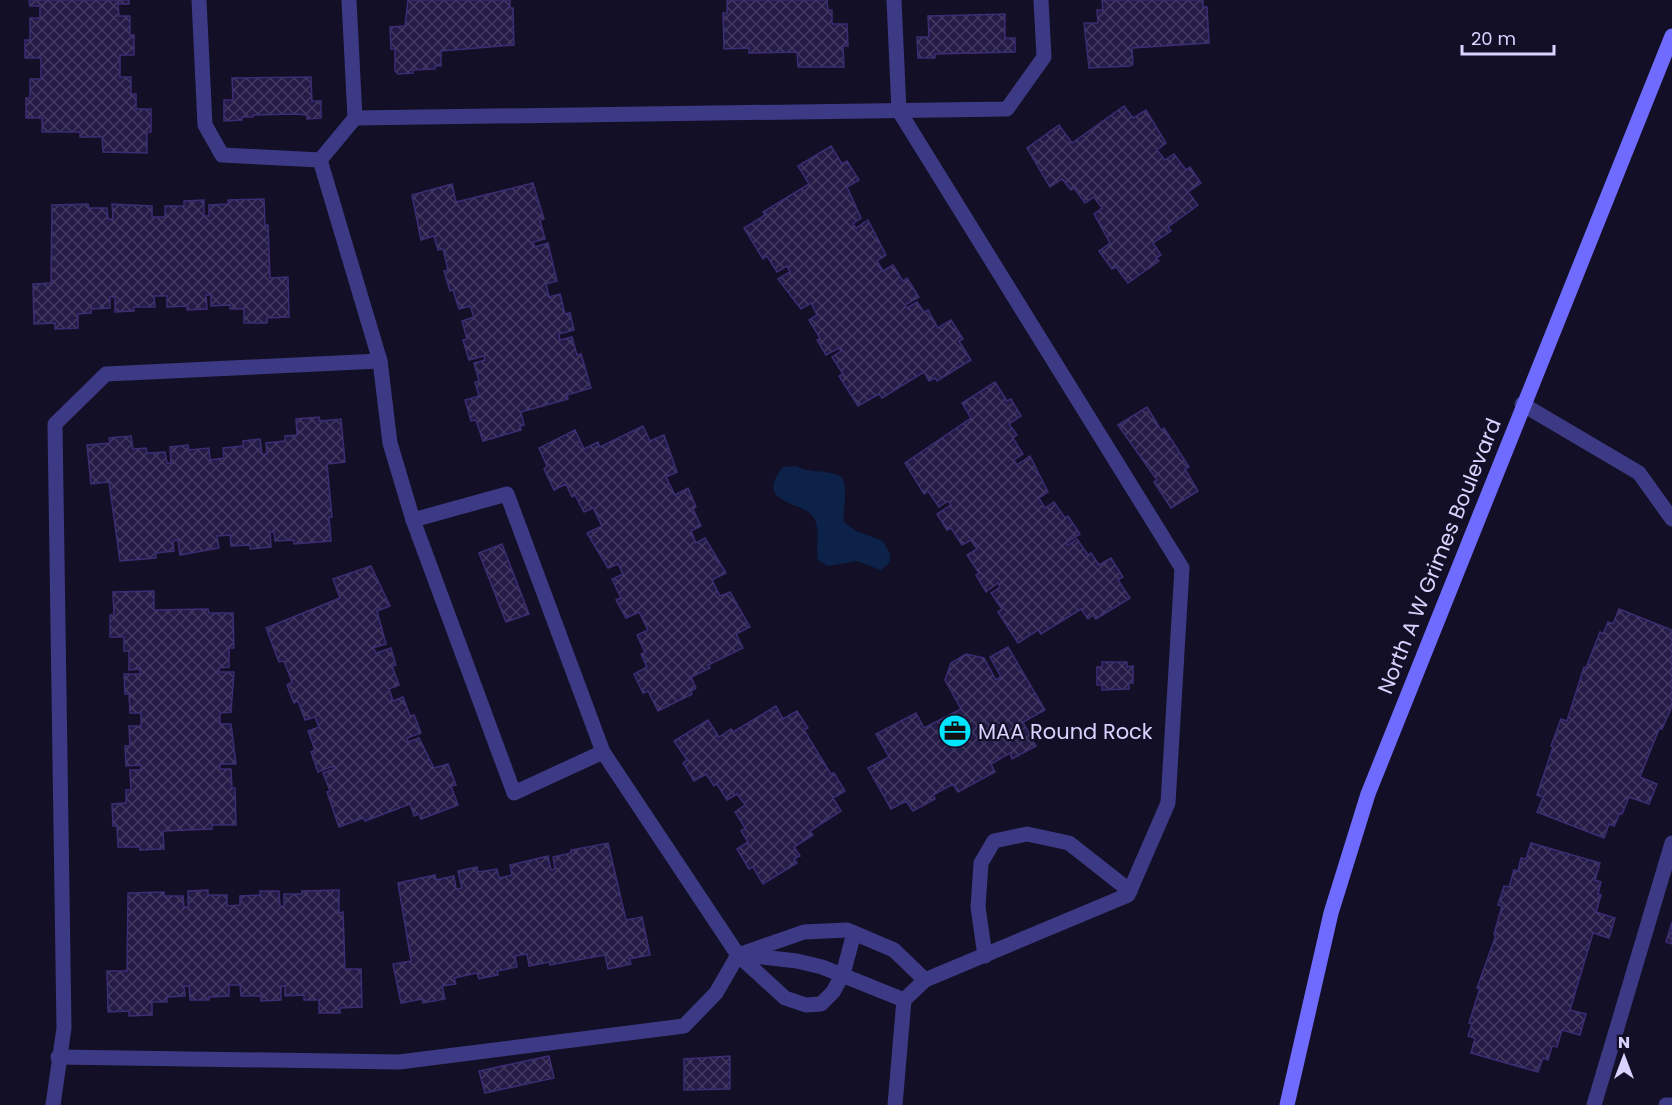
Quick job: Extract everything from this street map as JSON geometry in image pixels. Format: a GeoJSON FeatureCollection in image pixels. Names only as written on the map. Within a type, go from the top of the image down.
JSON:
{"type":"FeatureCollection","features":[{"type":"Feature","properties":{"kind":"main road","name":"North A W Grimes Boulevard"},"geometry":{"type":"LineString","coordinates":[[1287,1105],[1331,913],[1368,794],[1522,404],[1672,36]]}},
{"type":"Feature","properties":{"kind":"lane"},"geometry":{"type":"LineString","coordinates":[[200,0],[205,125],[222,155],[320,160]]}},
{"type":"Feature","properties":{"kind":"lane"},"geometry":{"type":"LineString","coordinates":[[320,160],[355,118],[349,0]]}},
{"type":"Feature","properties":{"kind":"lane"},"geometry":{"type":"LineString","coordinates":[[894,0],[899,111],[1182,568],[1168,803],[1128,895],[925,980],[904,1000],[895,1105]]}},
{"type":"Feature","properties":{"kind":"lane"},"geometry":{"type":"LineString","coordinates":[[355,118],[1007,109],[1044,57],[1041,0]]}},
{"type":"Feature","properties":{"kind":"lane"},"geometry":{"type":"LineString","coordinates":[[320,160],[380,361],[390,443],[413,520],[514,793],[603,752]]}},
{"type":"Feature","properties":{"kind":"lane"},"geometry":{"type":"LineString","coordinates":[[53,1105],[58,1057],[64,1028],[55,424],[106,374],[380,361]]}},
{"type":"Feature","properties":{"kind":"lane"},"geometry":{"type":"LineString","coordinates":[[1522,404],[1640,473],[1672,519]]}},
{"type":"Feature","properties":{"kind":"lane"},"geometry":{"type":"LineString","coordinates":[[413,520],[507,494],[603,752],[738,955],[785,998],[806,1005],[821,1004],[833,992],[843,974],[854,933]]}},
{"type":"Feature","properties":{"kind":"lane"},"geometry":{"type":"LineString","coordinates":[[985,956],[978,907],[981,863],[994,841],[1027,834],[1069,843],[1130,891]]}},
{"type":"Feature","properties":{"kind":"lane"},"geometry":{"type":"LineString","coordinates":[[1594,1105],[1672,843]]}},
{"type":"Feature","properties":{"kind":"lane"},"geometry":{"type":"LineString","coordinates":[[58,1057],[399,1062],[684,1026],[716,993],[738,955],[804,932],[847,930],[894,950],[925,980]]}},
{"type":"Feature","properties":{"kind":"lane"},"geometry":{"type":"LineString","coordinates":[[738,955],[797,961],[843,974],[904,1000]]}},
{"type":"Feature","properties":{"kind":"lane"},"geometry":{"type":"LineString","coordinates":[[1666,1105],[1672,1105]]}},
{"type":"Feature","properties":{"kind":"water"},"geometry":{"type":"Polygon","coordinates":[[[796,466],[842,477],[845,488],[844,522],[856,531],[883,541],[890,554],[890,562],[881,570],[857,561],[828,566],[818,560],[817,528],[814,518],[809,512],[783,500],[774,489],[775,479],[783,467],[796,466]]]}},
{"type":"Feature","properties":{"kind":"building"},"geometry":{"type":"Polygon","coordinates":[[[29,0],[129,0],[129,4],[118,4],[119,16],[130,16],[130,35],[134,35],[134,55],[120,55],[120,77],[131,77],[131,94],[136,94],[136,109],[151,109],[151,132],[147,132],[147,153],[103,152],[102,137],[80,137],[80,132],[42,132],[42,118],[26,118],[26,98],[30,98],[30,79],[41,79],[41,58],[25,58],[25,40],[30,40],[30,18],[40,18],[40,6],[30,6],[29,0]]]}},
{"type":"Feature","properties":{"kind":"building"},"geometry":{"type":"Polygon","coordinates":[[[408,0],[510,0],[510,8],[513,8],[514,45],[441,51],[441,66],[435,66],[435,69],[413,70],[413,73],[398,74],[395,71],[395,49],[391,49],[390,27],[405,26],[408,0]]]}},
{"type":"Feature","properties":{"kind":"building"},"geometry":{"type":"Polygon","coordinates":[[[727,0],[827,0],[828,10],[832,10],[832,24],[847,24],[848,46],[843,46],[844,67],[798,67],[797,52],[749,53],[749,48],[724,49],[723,13],[727,13],[727,0]]]}},
{"type":"Feature","properties":{"kind":"building"},"geometry":{"type":"Polygon","coordinates":[[[1102,0],[1203,0],[1203,7],[1207,7],[1209,43],[1132,48],[1133,64],[1130,66],[1089,68],[1084,23],[1098,23],[1097,10],[1103,10],[1102,0]]]}},
{"type":"Feature","properties":{"kind":"building"},"geometry":{"type":"Polygon","coordinates":[[[1005,14],[1005,38],[1015,38],[1015,52],[935,54],[935,58],[918,58],[917,37],[929,37],[928,16],[1005,14]]]}},
{"type":"Feature","properties":{"kind":"building"},"geometry":{"type":"Polygon","coordinates":[[[311,77],[312,101],[321,101],[321,118],[307,119],[307,115],[295,114],[253,115],[253,117],[242,117],[242,120],[224,121],[224,100],[233,100],[232,78],[311,77]]]}},
{"type":"Feature","properties":{"kind":"building"},"geometry":{"type":"Polygon","coordinates":[[[1124,106],[1133,118],[1146,110],[1166,143],[1157,150],[1165,160],[1174,154],[1186,170],[1190,167],[1201,183],[1188,192],[1198,205],[1168,227],[1171,231],[1153,243],[1161,255],[1156,258],[1159,261],[1128,283],[1116,267],[1112,269],[1099,251],[1110,243],[1094,214],[1102,208],[1094,197],[1085,203],[1074,188],[1071,190],[1062,179],[1050,187],[1027,148],[1059,125],[1072,143],[1124,106]]]}},
{"type":"Feature","properties":{"kind":"building"},"geometry":{"type":"Polygon","coordinates":[[[831,146],[842,164],[847,161],[859,180],[847,187],[861,218],[853,224],[856,228],[868,220],[886,255],[877,261],[883,271],[893,265],[903,281],[907,278],[919,297],[905,305],[907,308],[917,302],[924,312],[928,310],[938,328],[951,320],[963,339],[959,341],[971,360],[937,381],[935,378],[929,381],[924,372],[882,398],[879,394],[858,406],[839,376],[843,374],[832,357],[841,351],[839,348],[826,355],[817,340],[820,338],[809,320],[817,315],[811,303],[801,309],[778,279],[790,272],[787,266],[777,272],[767,256],[763,259],[744,228],[765,215],[763,212],[809,184],[798,166],[831,146]]]}},
{"type":"Feature","properties":{"kind":"building"},"geometry":{"type":"Polygon","coordinates":[[[533,183],[544,219],[540,220],[545,239],[533,242],[535,247],[548,243],[557,281],[546,284],[549,297],[560,294],[565,314],[570,313],[574,330],[559,334],[560,340],[572,337],[577,355],[581,354],[591,388],[567,395],[568,399],[521,412],[524,425],[520,426],[521,430],[483,441],[476,420],[471,421],[465,400],[479,396],[475,382],[479,381],[474,363],[485,360],[484,356],[469,360],[463,340],[467,339],[462,321],[474,317],[470,306],[459,309],[453,290],[450,291],[444,271],[448,270],[443,249],[438,250],[434,236],[421,240],[412,195],[452,184],[456,202],[533,183]]]}},
{"type":"Feature","properties":{"kind":"building"},"geometry":{"type":"Polygon","coordinates":[[[264,199],[265,225],[268,225],[270,278],[288,277],[289,317],[267,318],[267,323],[244,323],[244,309],[230,309],[230,305],[211,306],[211,295],[206,295],[207,309],[187,310],[187,306],[167,307],[167,296],[154,296],[155,307],[134,307],[134,311],[115,312],[115,297],[110,297],[110,308],[91,309],[91,313],[78,314],[78,328],[55,329],[55,323],[34,324],[33,284],[51,283],[52,205],[88,204],[89,208],[107,208],[108,219],[113,219],[112,204],[152,206],[152,217],[165,217],[165,206],[184,206],[184,201],[204,200],[204,216],[209,216],[209,205],[228,204],[228,200],[264,199]]]}},
{"type":"Feature","properties":{"kind":"building"},"geometry":{"type":"Polygon","coordinates":[[[995,382],[1007,401],[1011,399],[1021,416],[1009,424],[1017,435],[1013,438],[1023,454],[1014,460],[1017,465],[1030,456],[1048,492],[1039,498],[1045,508],[1054,502],[1065,518],[1068,516],[1080,534],[1066,543],[1068,545],[1077,539],[1088,555],[1091,553],[1099,565],[1111,558],[1123,577],[1118,580],[1130,598],[1096,619],[1093,615],[1088,619],[1081,609],[1041,634],[1038,630],[1018,643],[998,612],[1002,609],[991,593],[1000,587],[998,583],[986,592],[976,575],[979,573],[967,555],[977,549],[971,540],[962,545],[951,528],[947,530],[937,514],[951,505],[948,501],[939,507],[928,491],[924,494],[905,463],[971,418],[962,403],[995,382]]]}},
{"type":"Feature","properties":{"kind":"building"},"geometry":{"type":"Polygon","coordinates":[[[1147,407],[1161,430],[1164,428],[1189,467],[1185,469],[1198,491],[1171,508],[1154,482],[1157,480],[1118,425],[1147,407]]]}},
{"type":"Feature","properties":{"kind":"building"},"geometry":{"type":"Polygon","coordinates":[[[319,417],[320,421],[341,419],[345,462],[327,464],[332,517],[329,517],[331,541],[294,544],[294,540],[275,541],[274,532],[270,532],[271,547],[250,549],[250,545],[231,546],[230,535],[217,536],[219,548],[180,555],[178,540],[173,541],[174,551],[156,553],[156,558],[120,561],[109,482],[91,484],[87,445],[110,443],[109,438],[131,436],[133,449],[146,448],[147,453],[165,452],[167,463],[171,463],[170,447],[188,445],[189,450],[209,448],[210,460],[224,458],[223,448],[243,446],[243,441],[260,439],[262,454],[267,454],[266,443],[285,441],[285,436],[297,435],[296,419],[319,417]]]}},
{"type":"Feature","properties":{"kind":"building"},"geometry":{"type":"Polygon","coordinates":[[[643,426],[650,441],[664,435],[677,472],[666,477],[675,495],[688,488],[696,507],[693,509],[701,526],[691,531],[696,543],[705,538],[726,573],[712,580],[720,596],[730,592],[750,627],[736,634],[743,648],[708,665],[710,668],[691,677],[696,688],[691,691],[692,694],[658,711],[648,691],[643,693],[634,674],[647,667],[641,654],[645,652],[637,635],[648,630],[639,612],[626,618],[616,600],[621,598],[612,579],[623,574],[618,564],[608,568],[587,533],[602,526],[593,508],[584,512],[575,495],[572,497],[566,484],[554,490],[544,469],[547,466],[539,448],[575,430],[584,449],[598,442],[600,447],[643,426]]]}},
{"type":"Feature","properties":{"kind":"building"},"geometry":{"type":"Polygon","coordinates":[[[502,544],[529,614],[506,622],[479,553],[502,544]]]}},
{"type":"Feature","properties":{"kind":"building"},"geometry":{"type":"Polygon","coordinates":[[[371,566],[390,606],[377,611],[386,644],[373,648],[376,653],[391,648],[396,665],[392,666],[399,685],[389,689],[393,701],[403,697],[410,716],[414,715],[421,733],[407,738],[408,742],[419,738],[434,768],[448,764],[456,785],[451,786],[458,805],[421,819],[419,814],[414,816],[410,804],[365,821],[363,818],[339,827],[323,773],[334,769],[333,766],[318,772],[311,752],[315,750],[308,731],[319,727],[315,717],[305,720],[298,701],[294,703],[287,685],[292,682],[284,661],[279,662],[266,628],[340,598],[333,579],[371,566]]]}},
{"type":"Feature","properties":{"kind":"building"},"geometry":{"type":"Polygon","coordinates":[[[154,591],[154,610],[208,609],[209,613],[233,613],[234,648],[229,648],[229,667],[219,668],[219,672],[234,672],[231,712],[220,713],[220,724],[231,724],[236,764],[220,764],[220,769],[231,769],[232,788],[235,788],[236,825],[212,825],[212,829],[163,831],[164,849],[140,850],[140,847],[118,847],[117,826],[113,826],[112,804],[126,803],[126,790],[131,790],[130,770],[141,770],[141,765],[126,766],[125,746],[130,746],[129,726],[141,726],[141,713],[130,713],[129,694],[125,694],[124,674],[140,674],[140,669],[129,670],[129,651],[124,651],[124,637],[110,637],[110,615],[114,615],[113,592],[154,591]]]}},
{"type":"Feature","properties":{"kind":"building"},"geometry":{"type":"Polygon","coordinates":[[[1619,609],[1672,630],[1672,706],[1662,729],[1659,729],[1640,777],[1657,784],[1649,804],[1629,797],[1614,826],[1609,824],[1604,838],[1537,812],[1543,797],[1537,795],[1561,719],[1567,721],[1584,667],[1586,668],[1600,632],[1603,634],[1608,622],[1613,624],[1619,609]]]}},
{"type":"Feature","properties":{"kind":"building","name":"MAA Round Rock"},"geometry":{"type":"Polygon","coordinates":[[[1008,647],[1045,710],[1023,722],[1036,746],[1012,759],[1010,753],[991,764],[995,772],[958,792],[953,784],[933,795],[935,799],[913,811],[906,801],[891,809],[868,768],[889,757],[876,734],[916,713],[924,728],[961,709],[945,680],[951,663],[966,654],[984,658],[996,680],[1001,677],[990,657],[1008,647]]]}},
{"type":"Feature","properties":{"kind":"building"},"geometry":{"type":"Polygon","coordinates":[[[1102,662],[1127,662],[1127,667],[1133,666],[1133,683],[1129,683],[1129,689],[1102,690],[1102,685],[1097,685],[1097,667],[1102,667],[1102,662]]]}},
{"type":"Feature","properties":{"kind":"building"},"geometry":{"type":"Polygon","coordinates":[[[776,706],[783,719],[797,711],[808,728],[804,730],[831,774],[834,773],[845,791],[833,798],[841,811],[810,831],[813,835],[794,847],[800,856],[794,859],[797,863],[763,884],[753,867],[749,869],[737,849],[748,842],[741,831],[745,828],[735,812],[745,805],[737,794],[727,800],[717,784],[714,786],[706,774],[694,781],[683,763],[687,760],[674,741],[708,720],[719,737],[731,729],[733,732],[776,706]]]}},
{"type":"Feature","properties":{"kind":"building"},"geometry":{"type":"Polygon","coordinates":[[[608,843],[626,920],[642,917],[650,955],[629,959],[631,964],[608,969],[605,955],[550,965],[549,962],[529,966],[527,954],[515,956],[517,967],[497,971],[498,975],[479,979],[477,973],[454,978],[456,984],[442,986],[445,999],[423,1003],[422,999],[401,1003],[393,964],[411,961],[398,883],[435,875],[436,880],[454,876],[456,889],[462,888],[458,871],[477,867],[478,872],[497,869],[499,878],[512,875],[510,865],[548,856],[551,870],[555,869],[553,857],[571,853],[571,850],[608,843]]]}},
{"type":"Feature","properties":{"kind":"building"},"geometry":{"type":"Polygon","coordinates":[[[1531,843],[1600,863],[1595,880],[1601,882],[1598,894],[1601,895],[1596,912],[1615,918],[1609,938],[1593,933],[1570,1010],[1586,1014],[1580,1035],[1562,1030],[1557,1047],[1552,1046],[1548,1060],[1543,1058],[1538,1072],[1471,1053],[1475,1038],[1468,1036],[1472,1024],[1469,1023],[1480,988],[1477,988],[1496,935],[1494,934],[1502,906],[1498,905],[1504,886],[1509,887],[1514,870],[1518,871],[1521,858],[1526,859],[1531,843]]]}},
{"type":"Feature","properties":{"kind":"building"},"geometry":{"type":"Polygon","coordinates":[[[208,890],[208,895],[227,895],[227,906],[240,905],[240,896],[260,895],[260,891],[279,891],[280,906],[284,906],[284,894],[339,890],[339,913],[343,912],[345,969],[361,969],[362,1007],[340,1008],[340,1013],[319,1013],[319,1000],[304,1000],[304,995],[285,996],[285,986],[281,986],[281,1000],[261,1001],[261,996],[241,996],[240,985],[229,985],[229,996],[209,997],[209,1000],[190,1000],[189,986],[184,986],[185,996],[167,997],[167,1002],[152,1002],[152,1015],[129,1016],[129,1011],[108,1012],[107,971],[127,971],[128,893],[164,892],[164,896],[183,896],[184,907],[188,907],[188,891],[208,890]]]}},
{"type":"Feature","properties":{"kind":"building"},"geometry":{"type":"Polygon","coordinates":[[[1672,922],[1672,944],[1666,942],[1672,922]]]}},
{"type":"Feature","properties":{"kind":"building"},"geometry":{"type":"Polygon","coordinates":[[[549,1056],[554,1078],[485,1093],[479,1071],[549,1056]]]}},
{"type":"Feature","properties":{"kind":"building"},"geometry":{"type":"Polygon","coordinates":[[[730,1056],[730,1089],[684,1090],[684,1059],[730,1056]]]}},
{"type":"Feature","properties":{"kind":"place","name":"MAA Round Rock"},"geometry":{"type":"Point","coordinates":[955,731]}}]}
